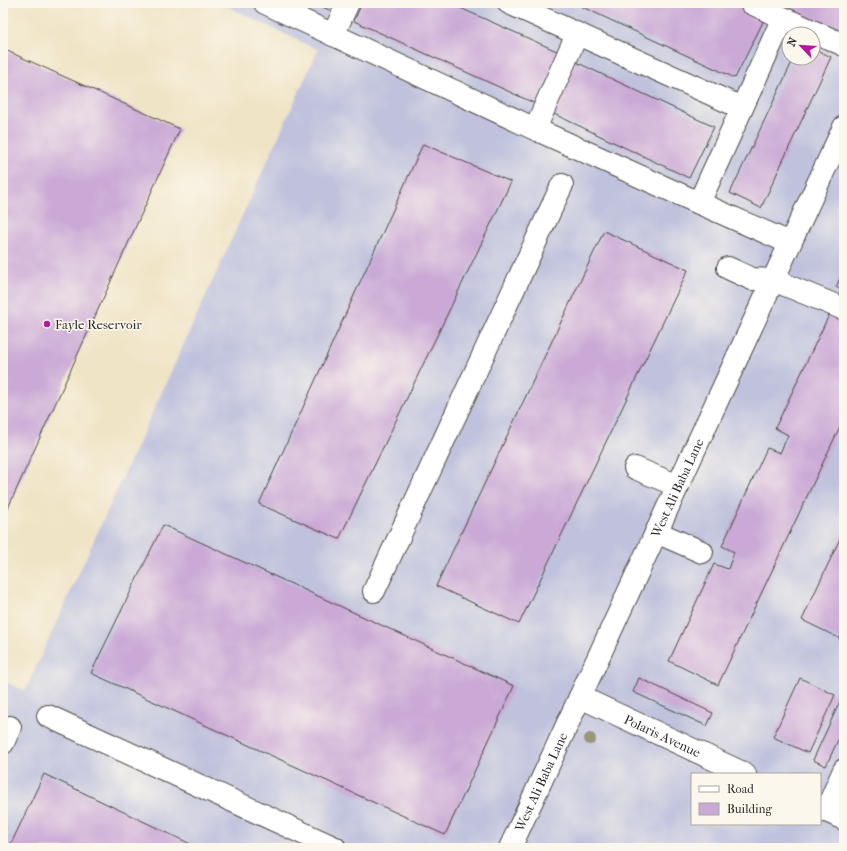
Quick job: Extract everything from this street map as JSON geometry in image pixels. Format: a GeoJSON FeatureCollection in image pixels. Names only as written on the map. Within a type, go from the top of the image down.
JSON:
{"type":"FeatureCollection","features":[{"type":"Feature","properties":{"kind":"street"},"geometry":{"type":"LineString","coordinates":[[265,3],[535,129],[790,243]]}},
{"type":"Feature","properties":{"kind":"street"},"geometry":{"type":"LineString","coordinates":[[333,35],[348,3]]}},
{"type":"Feature","properties":{"kind":"street"},"geometry":{"type":"LineString","coordinates":[[509,3],[742,108]]}},
{"type":"Feature","properties":{"kind":"street"},"geometry":{"type":"LineString","coordinates":[[751,3],[844,45]]}},
{"type":"Feature","properties":{"kind":"street"},"geometry":{"type":"LineString","coordinates":[[699,203],[783,18]]}},
{"type":"Feature","properties":{"kind":"street"},"geometry":{"type":"LineString","coordinates":[[535,129],[577,34]]}},
{"type":"Feature","properties":{"kind":"street","name":"West Ali Baba Lane"},"geometry":{"type":"LineString","coordinates":[[510,848],[844,128]]}},
{"type":"Feature","properties":{"kind":"street"},"geometry":{"type":"LineString","coordinates":[[374,591],[562,184]]}},
{"type":"Feature","properties":{"kind":"street"},"geometry":{"type":"LineString","coordinates":[[728,268],[752,279],[773,280],[844,309]]}},
{"type":"Feature","properties":{"kind":"street"},"geometry":{"type":"LineString","coordinates":[[635,468],[678,486]]}},
{"type":"Feature","properties":{"kind":"street"},"geometry":{"type":"LineString","coordinates":[[656,532],[702,552]]}},
{"type":"Feature","properties":{"kind":"street","name":"Polaris Avenue"},"geometry":{"type":"LineString","coordinates":[[580,697],[744,773]]}},
{"type":"Feature","properties":{"kind":"street"},"geometry":{"type":"LineString","coordinates":[[48,716],[335,848]]}},
{"type":"Feature","properties":{"kind":"street"},"geometry":{"type":"LineString","coordinates":[[830,813],[844,770]]}},
{"type":"Feature","properties":{"kind":"shaded area"},"geometry":{"type":"Polygon","coordinates":[[[220,3],[844,3],[844,848],[3,848],[3,681],[25,691],[318,50],[220,3]]]}},
{"type":"Feature","properties":{"kind":"building"},"geometry":{"type":"Polygon","coordinates":[[[313,3],[338,3],[334,12],[313,3]]]}},
{"type":"Feature","properties":{"kind":"building"},"geometry":{"type":"Polygon","coordinates":[[[362,3],[449,3],[559,52],[534,103],[354,21],[362,3]]]}},
{"type":"Feature","properties":{"kind":"building"},"geometry":{"type":"Polygon","coordinates":[[[574,3],[731,3],[765,18],[735,78],[574,3]]]}},
{"type":"Feature","properties":{"kind":"building"},"geometry":{"type":"Polygon","coordinates":[[[777,3],[844,3],[844,35],[777,3]]]}},
{"type":"Feature","properties":{"kind":"building","name":"Fayle Reservoir"},"geometry":{"type":"Polygon","coordinates":[[[3,49],[180,129],[3,519],[3,49]]]}},
{"type":"Feature","properties":{"kind":"building"},"geometry":{"type":"Polygon","coordinates":[[[821,52],[831,57],[761,208],[730,193],[790,66],[821,66],[821,52]]]}},
{"type":"Feature","properties":{"kind":"building"},"geometry":{"type":"Polygon","coordinates":[[[576,62],[714,127],[689,178],[552,113],[576,62]]]}},
{"type":"Feature","properties":{"kind":"building"},"geometry":{"type":"Polygon","coordinates":[[[423,144],[511,182],[339,539],[259,504],[423,144]]]}},
{"type":"Feature","properties":{"kind":"building"},"geometry":{"type":"Polygon","coordinates":[[[604,231],[688,270],[519,624],[436,586],[604,231]]]}},
{"type":"Feature","properties":{"kind":"building"},"geometry":{"type":"Polygon","coordinates":[[[844,270],[844,291],[836,287],[844,270]]]}},
{"type":"Feature","properties":{"kind":"building"},"geometry":{"type":"Polygon","coordinates":[[[830,313],[844,319],[844,418],[718,685],[669,661],[714,564],[728,569],[734,552],[722,546],[767,448],[780,453],[788,435],[775,428],[830,313]]]}},
{"type":"Feature","properties":{"kind":"building"},"geometry":{"type":"Polygon","coordinates":[[[163,525],[514,686],[445,835],[91,673],[163,525]]]}},
{"type":"Feature","properties":{"kind":"building"},"geometry":{"type":"Polygon","coordinates":[[[844,530],[844,631],[841,639],[802,620],[844,530]]]}},
{"type":"Feature","properties":{"kind":"building"},"geometry":{"type":"Polygon","coordinates":[[[639,678],[713,713],[707,726],[633,692],[639,678]]]}},
{"type":"Feature","properties":{"kind":"building"},"geometry":{"type":"Polygon","coordinates":[[[800,678],[835,695],[808,753],[773,737],[800,678]]]}},
{"type":"Feature","properties":{"kind":"building"},"geometry":{"type":"Polygon","coordinates":[[[841,699],[844,700],[844,727],[826,766],[813,760],[841,699]]]}},
{"type":"Feature","properties":{"kind":"building"},"geometry":{"type":"Polygon","coordinates":[[[44,774],[199,848],[9,848],[44,774]]]}},
{"type":"Feature","properties":{"kind":"place","name":"Fayle Reservoir"},"geometry":{"type":"Point","coordinates":[47,324]}}]}
